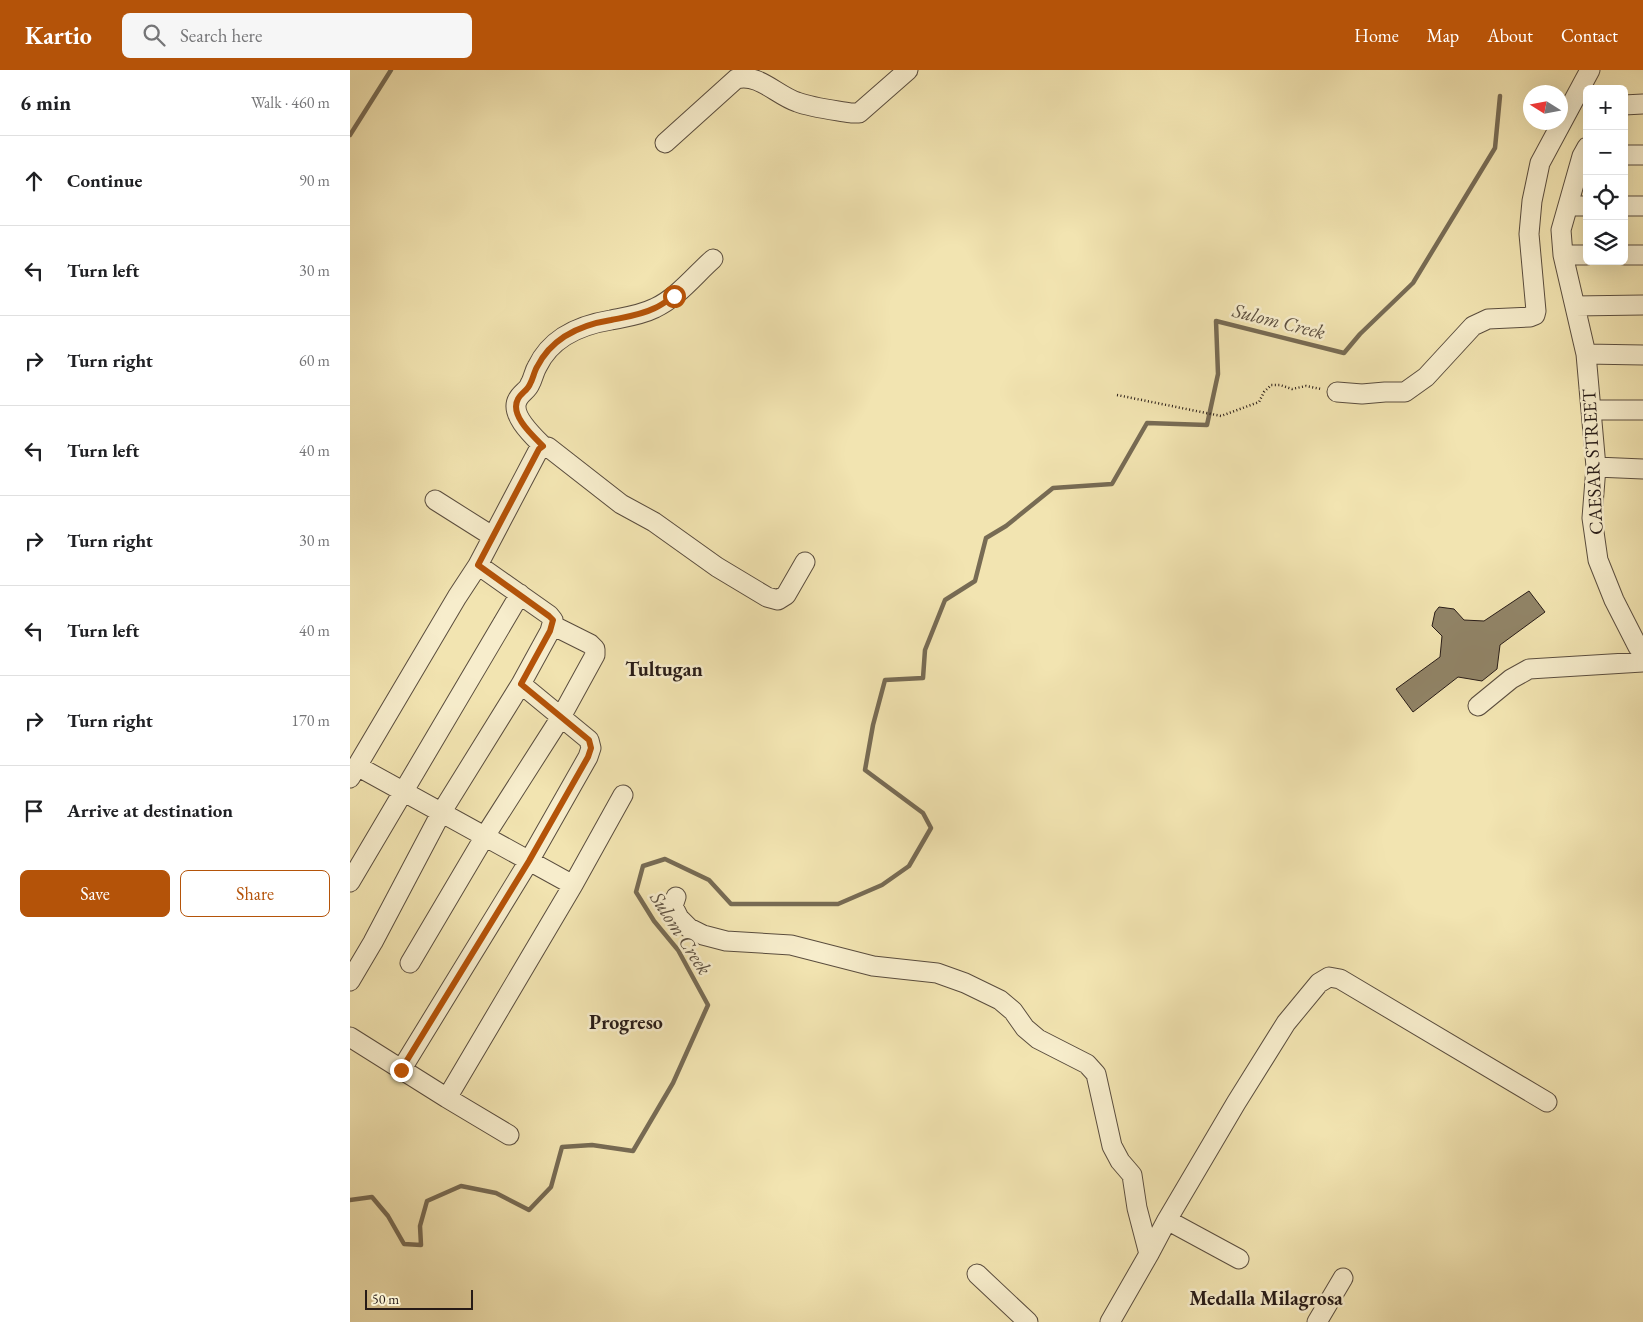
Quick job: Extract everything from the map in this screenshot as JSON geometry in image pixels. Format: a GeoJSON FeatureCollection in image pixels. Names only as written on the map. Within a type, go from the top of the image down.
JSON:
{"type":"FeatureCollection","features":[{"type":"Feature","properties":{"kind":"street"},"geometry":{"type":"LineString","coordinates":[[665,143],[736,79],[754,78],[797,102],[859,113],[908,70]]}},
{"type":"Feature","properties":{"kind":"street"},"geometry":{"type":"LineString","coordinates":[[1337,392],[1362,394],[1405,392],[1426,377],[1473,326],[1488,319],[1530,317],[1535,315],[1529,234],[1532,201],[1540,164],[1590,70]]}},
{"type":"Feature","properties":{"kind":"street"},"geometry":{"type":"LineString","coordinates":[[1628,105],[1643,104]]}},
{"type":"Feature","properties":{"kind":"street"},"geometry":{"type":"LineString","coordinates":[[1628,156],[1643,155]]}},
{"type":"Feature","properties":{"kind":"street","name":"CAESAR STREET"},"geometry":{"type":"LineString","coordinates":[[1583,166],[1577,206],[1561,230],[1563,255],[1586,354],[1596,467],[1592,518],[1598,560],[1614,600],[1638,646],[1643,651]]}},
{"type":"Feature","properties":{"kind":"street"},"geometry":{"type":"LineString","coordinates":[[1628,206],[1643,206]]}},
{"type":"Feature","properties":{"kind":"street"},"geometry":{"type":"LineString","coordinates":[[1563,255],[1583,255]]}},
{"type":"Feature","properties":{"kind":"street"},"geometry":{"type":"LineString","coordinates":[[1628,255],[1643,255]]}},
{"type":"Feature","properties":{"kind":"street"},"geometry":{"type":"LineString","coordinates":[[713,259],[674,296],[656,308],[632,316],[599,322],[576,329],[561,337],[538,364],[530,387],[517,400],[516,408],[524,426],[543,446],[548,447],[621,504],[654,522],[717,567],[767,597],[778,600],[786,595],[805,562]]}},
{"type":"Feature","properties":{"kind":"street"},"geometry":{"type":"LineString","coordinates":[[1575,306],[1643,305]]}},
{"type":"Feature","properties":{"kind":"street"},"geometry":{"type":"LineString","coordinates":[[1586,354],[1643,355]]}},
{"type":"Feature","properties":{"kind":"street"},"geometry":{"type":"LineString","coordinates":[[1590,410],[1643,410]]}},
{"type":"Feature","properties":{"kind":"street"},"geometry":{"type":"LineString","coordinates":[[543,446],[539,449],[478,565],[353,772],[404,791],[573,885]]}},
{"type":"Feature","properties":{"kind":"street"},"geometry":{"type":"LineString","coordinates":[[1596,467],[1643,469]]}},
{"type":"Feature","properties":{"kind":"street"},"geometry":{"type":"LineString","coordinates":[[435,500],[492,536]]}},
{"type":"Feature","properties":{"kind":"street"},"geometry":{"type":"LineString","coordinates":[[350,981],[373,942],[441,812],[521,684],[552,625],[553,620],[549,616],[478,565]]}},
{"type":"Feature","properties":{"kind":"street"},"geometry":{"type":"LineString","coordinates":[[350,882],[520,594]]}},
{"type":"Feature","properties":{"kind":"street"},"geometry":{"type":"LineString","coordinates":[[410,963],[485,836],[561,717],[595,655],[594,649],[590,644],[552,625]]}},
{"type":"Feature","properties":{"kind":"street"},"geometry":{"type":"LineString","coordinates":[[1478,706],[1512,679],[1529,669],[1643,662]]}},
{"type":"Feature","properties":{"kind":"street"},"geometry":{"type":"LineString","coordinates":[[401,1070],[529,861],[588,757],[591,748],[589,740],[521,684]]}},
{"type":"Feature","properties":{"kind":"street"},"geometry":{"type":"LineString","coordinates":[[447,1098],[573,885],[623,795]]}},
{"type":"Feature","properties":{"kind":"street"},"geometry":{"type":"LineString","coordinates":[[676,897],[673,906],[679,918],[689,928],[703,935],[726,940],[791,945],[873,966],[937,973],[965,983],[1000,1000],[1013,1011],[1025,1028],[1038,1039],[1087,1064],[1096,1074],[1112,1146],[1120,1161],[1132,1175],[1139,1216],[1149,1254]]}},
{"type":"Feature","properties":{"kind":"street"},"geometry":{"type":"LineString","coordinates":[[1110,1322],[1167,1220],[1286,1023],[1318,983],[1328,977],[1340,979],[1547,1102]]}},
{"type":"Feature","properties":{"kind":"street"},"geometry":{"type":"LineString","coordinates":[[350,1037],[509,1135]]}},
{"type":"Feature","properties":{"kind":"street"},"geometry":{"type":"LineString","coordinates":[[1167,1220],[1239,1259]]}},
{"type":"Feature","properties":{"kind":"street"},"geometry":{"type":"LineString","coordinates":[[977,1274],[1028,1322]]}},
{"type":"Feature","properties":{"kind":"street"},"geometry":{"type":"LineString","coordinates":[[1317,1322],[1343,1278]]}},
{"type":"Feature","properties":{"kind":"path"},"geometry":{"type":"LineString","coordinates":[[1117,395],[1221,416],[1259,402],[1264,392],[1271,385],[1280,385],[1292,389],[1306,386],[1337,392]]}},
{"type":"Feature","properties":{"kind":"building"},"geometry":{"type":"Polygon","coordinates":[[[1529,591],[1545,612],[1500,645],[1497,669],[1482,681],[1458,677],[1413,712],[1396,689],[1440,657],[1442,636],[1432,626],[1435,612],[1439,607],[1454,609],[1464,620],[1484,621],[1529,591]]]}},
{"type":"Feature","properties":{"kind":"waterway"},"geometry":{"type":"LineString","coordinates":[[350,135],[391,70]]}},
{"type":"Feature","properties":{"kind":"waterway","name":"Sulom Creek"},"geometry":{"type":"LineString","coordinates":[[350,1200],[372,1197],[388,1216],[404,1244],[421,1245],[420,1226],[427,1201],[461,1186],[496,1193],[529,1210],[551,1187],[562,1147],[592,1145],[633,1151],[673,1083],[708,1005],[678,950],[654,921],[636,892],[643,866],[665,859],[709,880],[731,904],[838,904],[882,885],[909,866],[931,828],[923,813],[865,770],[873,725],[885,680],[923,678],[925,650],[945,600],[975,581],[986,538],[1006,526],[1053,488],[1112,484],[1147,423],[1207,425],[1218,374],[1216,321],[1344,353],[1360,334],[1413,283],[1495,148],[1500,96]]}},
{"type":"Feature","properties":{"kind":"district","name":"Tultugan"},"geometry":{"type":"Point","coordinates":[664,669]}},
{"type":"Feature","properties":{"kind":"district","name":"Progreso"},"geometry":{"type":"Point","coordinates":[626,1022]}},
{"type":"Feature","properties":{"kind":"district","name":"Medalla Milagrosa"},"geometry":{"type":"Point","coordinates":[1266,1298]}},
{"type":"Feature","properties":{"kind":"route"},"geometry":{"type":"LineString","coordinates":[[401,1070],[529,861],[588,757],[591,748],[589,740],[521,684],[550,631],[553,620],[478,565],[539,449],[543,446],[524,426],[516,408],[517,400],[530,387],[538,364],[561,337],[576,329],[599,322],[632,316],[656,308],[674,296]]}}]}
